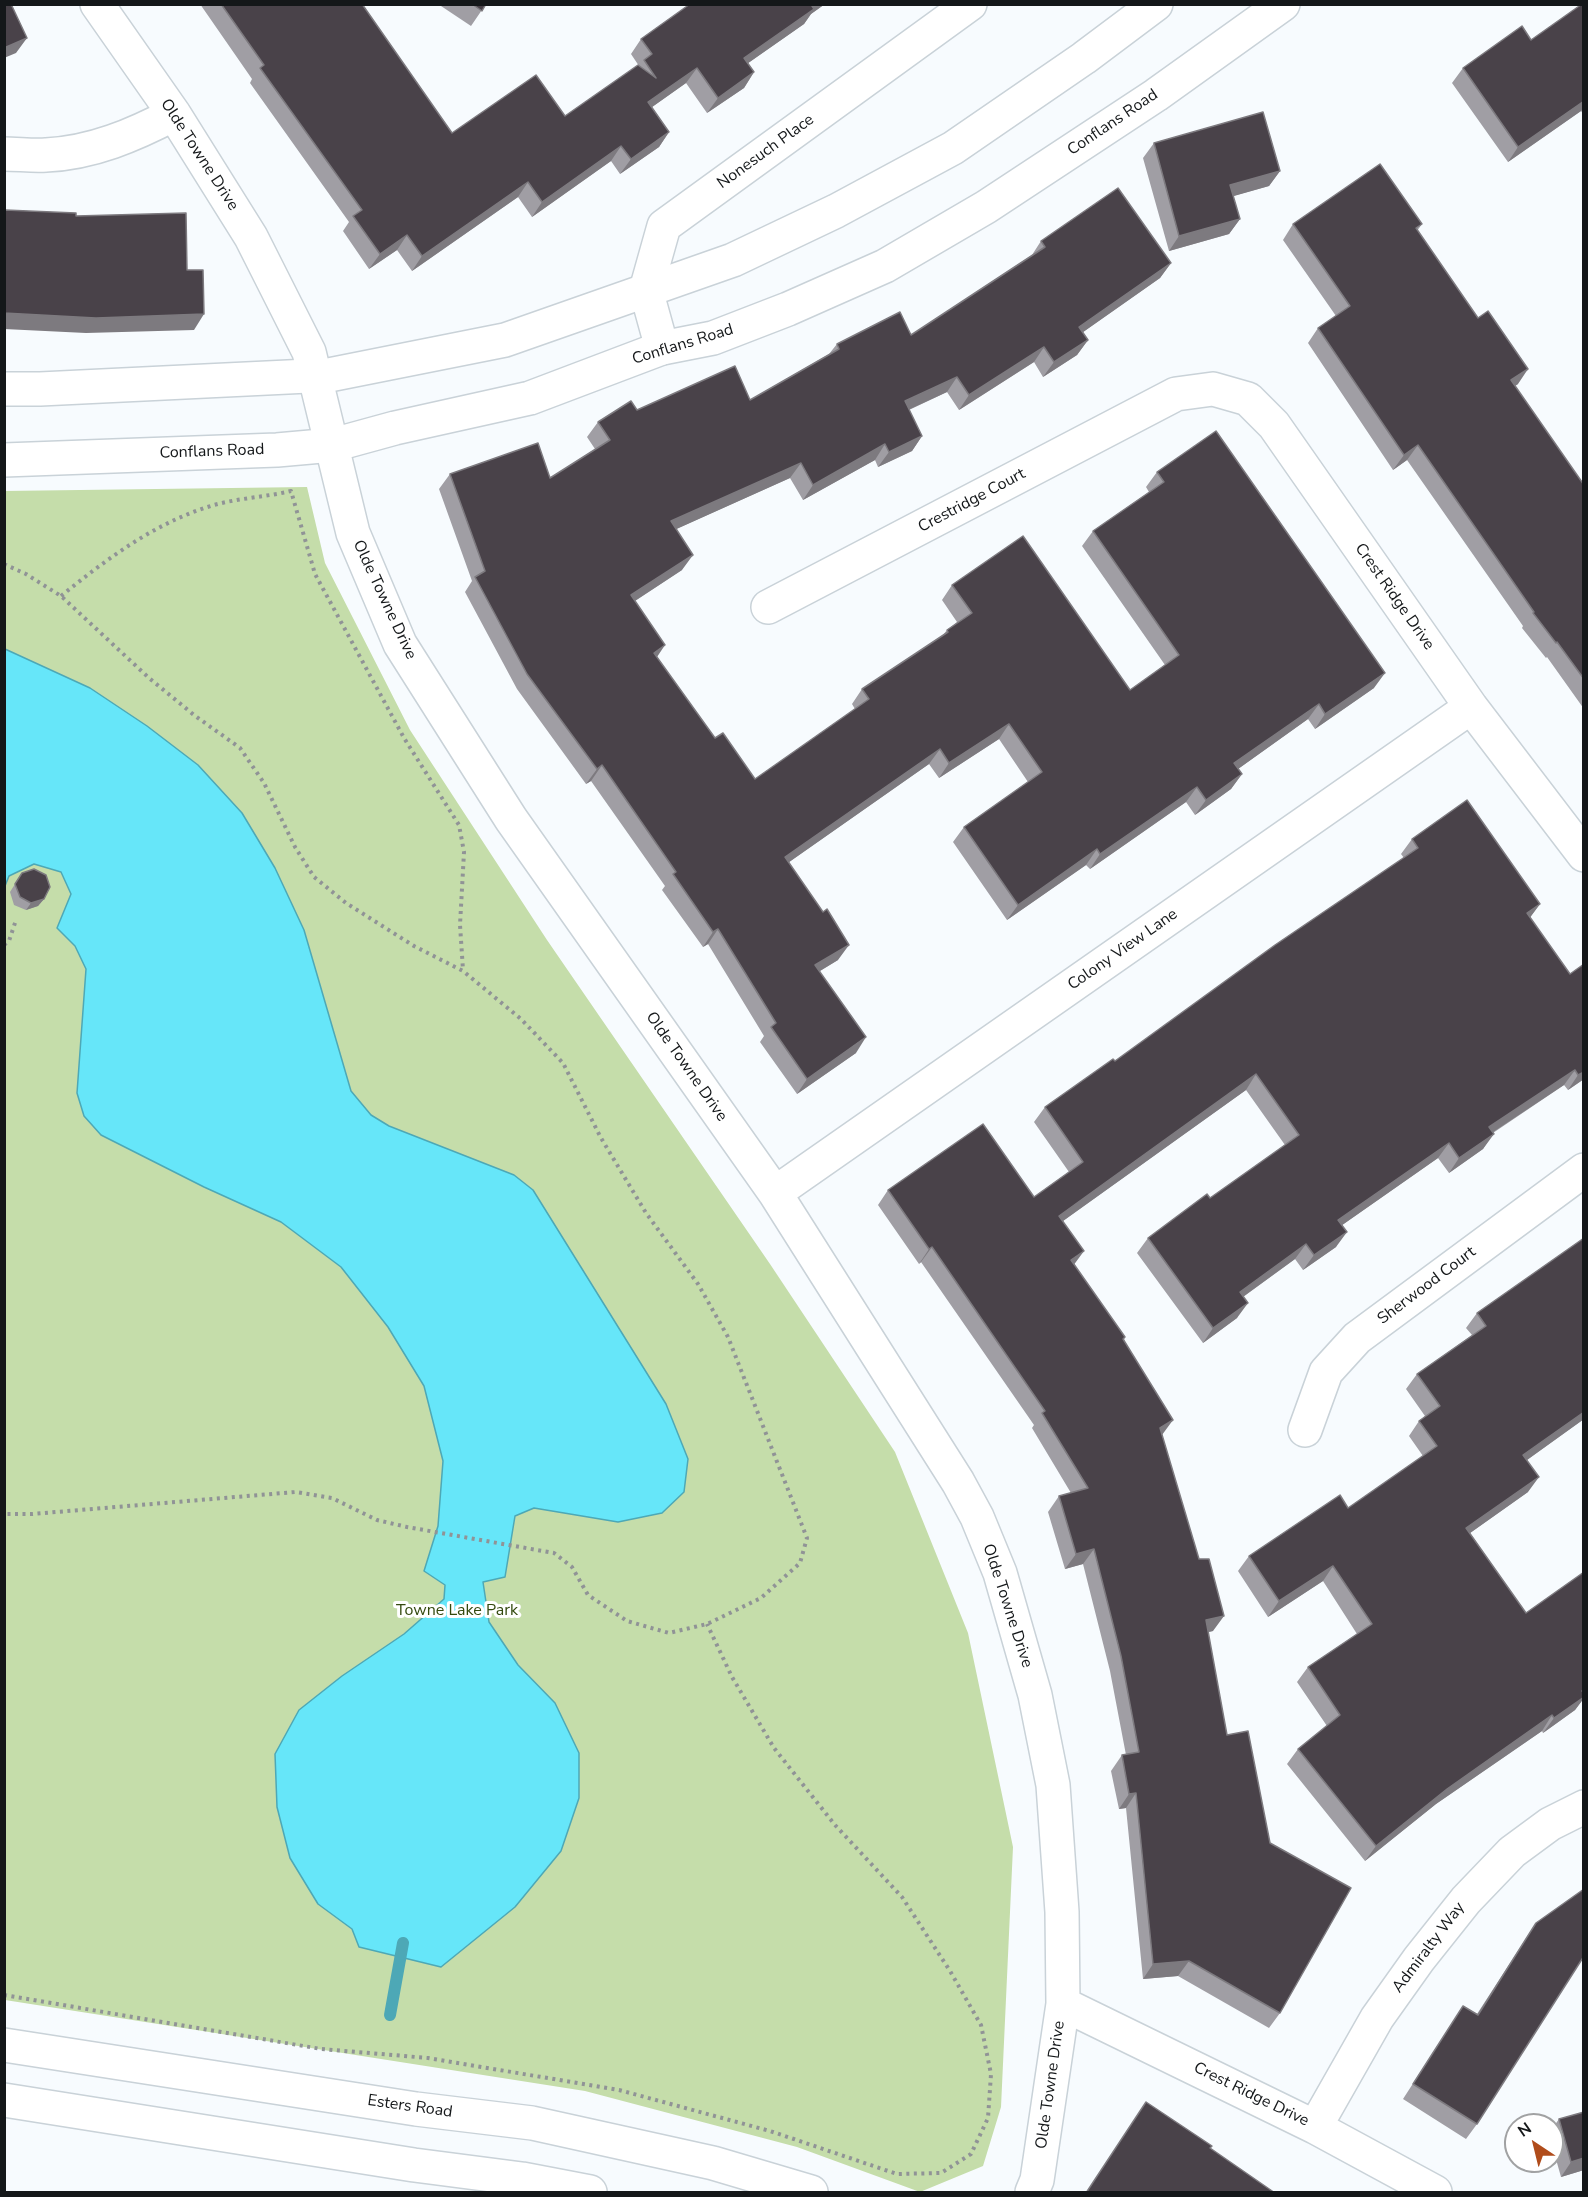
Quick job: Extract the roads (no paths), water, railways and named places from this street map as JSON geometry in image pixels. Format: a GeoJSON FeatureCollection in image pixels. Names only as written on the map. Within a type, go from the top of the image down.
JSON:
{"type":"FeatureCollection","features":[{"type":"Feature","properties":{"kind":"street","name":"Olde Towne Drive"},"geometry":{"type":"LineString","coordinates":[[97,4],[174,114],[251,237],[309,352],[353,533],[400,644],[511,819],[775,1193],[958,1482],[977,1517],[1000,1573],[1035,1695],[1053,1785],[1062,1912],[1063,2004],[1037,2180],[1032,2193]]}},
{"type":"Feature","properties":{"kind":"street","name":"Nonesuch Place"},"geometry":{"type":"LineString","coordinates":[[646,290],[664,226],[970,4]]}},
{"type":"Feature","properties":{"kind":"street"},"geometry":{"type":"LineString","coordinates":[[4,389],[329,375],[505,340],[733,260],[836,211],[953,148],[1084,58],[1156,4]]}},
{"type":"Feature","properties":{"kind":"street","name":"Conflans Road"},"geometry":{"type":"LineString","coordinates":[[4,460],[277,450],[333,445],[395,428],[530,398],[662,348],[713,338],[788,309],[885,266],[986,207],[1156,95],[1284,4]]}},
{"type":"Feature","properties":{"kind":"street"},"geometry":{"type":"LineString","coordinates":[[4,154],[47,155],[102,145],[136,134],[174,114]]}},
{"type":"Feature","properties":{"kind":"street"},"geometry":{"type":"LineString","coordinates":[[646,290],[662,348]]}},
{"type":"Feature","properties":{"kind":"street","name":"Crest Ridge Drive"},"geometry":{"type":"LineString","coordinates":[[1176,394],[1213,388],[1248,399],[1274,425],[1472,707],[1584,855]]}},
{"type":"Feature","properties":{"kind":"street","name":"Crestridge Court"},"geometry":{"type":"LineString","coordinates":[[768,607],[1176,394]]}},
{"type":"Feature","properties":{"kind":"street","name":"Colony View Lane"},"geometry":{"type":"LineString","coordinates":[[775,1193],[1472,707]]}},
{"type":"Feature","properties":{"kind":"street","name":"Sherwood Court"},"geometry":{"type":"LineString","coordinates":[[1305,1430],[1326,1372],[1357,1338],[1584,1170]]}},
{"type":"Feature","properties":{"kind":"street","name":"Admiralty Way"},"geometry":{"type":"LineString","coordinates":[[1315,2127],[1377,2018],[1419,1959],[1466,1900],[1512,1851],[1550,1824],[1584,1807]]}},
{"type":"Feature","properties":{"kind":"street","name":"Crest Ridge Drive"},"geometry":{"type":"LineString","coordinates":[[1063,2004],[1315,2127],[1435,2193]]}},
{"type":"Feature","properties":{"kind":"street","name":"Esters Road"},"geometry":{"type":"LineString","coordinates":[[4,2045],[394,2106],[532,2123],[713,2163],[811,2193]]}},
{"type":"Feature","properties":{"kind":"street"},"geometry":{"type":"LineString","coordinates":[[4,2100],[522,2179],[590,2193]]}},
{"type":"Feature","properties":{"kind":"water"},"geometry":{"type":"Polygon","coordinates":[[[5,649],[90,688],[147,726],[198,765],[242,813],[275,868],[304,930],[351,1091],[371,1115],[389,1126],[514,1175],[533,1190],[666,1404],[688,1459],[684,1492],[662,1513],[618,1522],[534,1508],[515,1516],[505,1577],[483,1582],[489,1622],[518,1665],[555,1703],[579,1753],[579,1798],[561,1851],[515,1907],[441,1967],[359,1947],[352,1929],[318,1904],[290,1858],[277,1807],[275,1754],[299,1710],[342,1676],[404,1634],[444,1599],[445,1585],[424,1571],[438,1526],[443,1461],[424,1386],[388,1327],[341,1267],[281,1222],[204,1187],[101,1135],[84,1116],[77,1093],[86,969],[75,946],[57,928],[71,894],[61,872],[34,864],[9,876],[5,886],[5,649]]]}},
{"type":"Feature","properties":{"kind":"waterway"},"geometry":{"type":"LineString","coordinates":[[390,2015],[403,1943]]}},
{"type":"Feature","properties":{"kind":"park label","name":"Towne Lake Park"},"geometry":{"type":"Point","coordinates":[457,1611]}}]}
